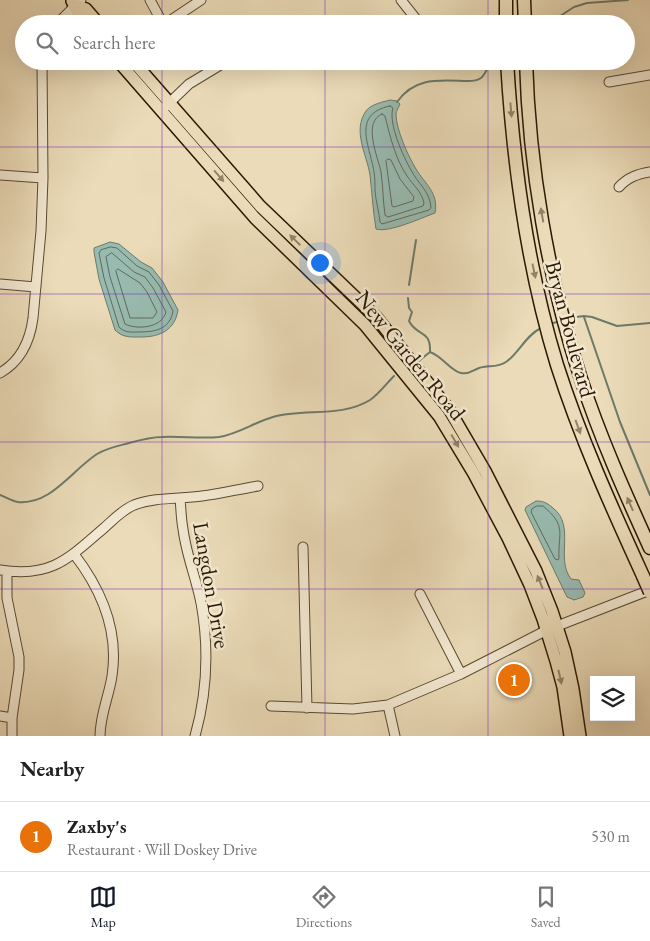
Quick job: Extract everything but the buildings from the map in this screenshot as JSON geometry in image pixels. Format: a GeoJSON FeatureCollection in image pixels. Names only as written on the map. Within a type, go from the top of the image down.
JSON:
{"type":"FeatureCollection","features":[{"type":"Feature","properties":{"kind":"highway"},"geometry":{"type":"LineString","coordinates":[[506,0],[506,15]]}},
{"type":"Feature","properties":{"kind":"highway"},"geometry":{"type":"LineString","coordinates":[[524,0],[525,15]]}},
{"type":"Feature","properties":{"kind":"highway","name":"Bryan Boulevard"},"geometry":{"type":"LineString","coordinates":[[508,70],[512,128],[524,218],[533,266],[556,363],[590,457],[650,591]]}},
{"type":"Feature","properties":{"kind":"highway","name":"Bryan Boulevard"},"geometry":{"type":"LineString","coordinates":[[527,70],[540,205],[568,339],[613,466],[650,548]]}},
{"type":"Feature","properties":{"kind":"main road"},"geometry":{"type":"LineString","coordinates":[[76,2],[79,15]]}},
{"type":"Feature","properties":{"kind":"main road"},"geometry":{"type":"LineString","coordinates":[[76,2],[91,15]]}},
{"type":"Feature","properties":{"kind":"main road","name":"New Garden Road"},"geometry":{"type":"LineString","coordinates":[[127,70],[166,107]]}},
{"type":"Feature","properties":{"kind":"main road","name":"New Garden Road"},"geometry":{"type":"LineString","coordinates":[[139,70],[166,107],[255,218],[365,324],[439,416],[484,494],[553,629],[570,671],[580,736]]}},
{"type":"Feature","properties":{"kind":"main road","name":"New Garden Road"},"geometry":{"type":"LineString","coordinates":[[191,136],[387,330],[450,411],[485,471],[536,571],[553,629],[570,736]]}},
{"type":"Feature","properties":{"kind":"main road"},"geometry":{"type":"LineString","coordinates":[[290,252],[312,266],[317,262]]}},
{"type":"Feature","properties":{"kind":"main road"},"geometry":{"type":"LineString","coordinates":[[315,276],[321,273],[330,280],[341,284]]}},
{"type":"Feature","properties":{"kind":"main road"},"geometry":{"type":"LineString","coordinates":[[343,301],[349,303],[363,315],[368,310]]}},
{"type":"Feature","properties":{"kind":"main road"},"geometry":{"type":"LineString","coordinates":[[484,494],[487,492],[491,493],[500,508],[511,520]]}},
{"type":"Feature","properties":{"kind":"street"},"geometry":{"type":"LineString","coordinates":[[150,0],[159,15]]}},
{"type":"Feature","properties":{"kind":"street"},"geometry":{"type":"LineString","coordinates":[[178,15],[201,0]]}},
{"type":"Feature","properties":{"kind":"street"},"geometry":{"type":"LineString","coordinates":[[402,0],[413,15]]}},
{"type":"Feature","properties":{"kind":"street"},"geometry":{"type":"LineString","coordinates":[[65,15],[76,2]]}},
{"type":"Feature","properties":{"kind":"street"},"geometry":{"type":"LineString","coordinates":[[0,373],[14,364],[28,342],[31,331],[41,232],[43,178],[42,70]]}},
{"type":"Feature","properties":{"kind":"street"},"geometry":{"type":"LineString","coordinates":[[166,107],[189,84],[212,70]]}},
{"type":"Feature","properties":{"kind":"street"},"geometry":{"type":"LineString","coordinates":[[609,82],[650,75]]}},
{"type":"Feature","properties":{"kind":"street"},"geometry":{"type":"LineString","coordinates":[[619,187],[624,181],[634,175],[650,172]]}},
{"type":"Feature","properties":{"kind":"street"},"geometry":{"type":"LineString","coordinates":[[0,175],[43,178]]}},
{"type":"Feature","properties":{"kind":"street"},"geometry":{"type":"LineString","coordinates":[[0,284],[36,287]]}},
{"type":"Feature","properties":{"kind":"street"},"geometry":{"type":"LineString","coordinates":[[12,736],[12,718],[20,670],[20,657],[7,599],[4,570],[35,572],[54,566],[74,554],[120,513],[144,502],[204,496],[258,486]]}},
{"type":"Feature","properties":{"kind":"street","name":"Langdon Drive"},"geometry":{"type":"LineString","coordinates":[[180,498],[182,529],[201,604],[205,633],[206,658],[202,704],[194,736]]}},
{"type":"Feature","properties":{"kind":"street"},"geometry":{"type":"LineString","coordinates":[[303,547],[307,708]]}},
{"type":"Feature","properties":{"kind":"street"},"geometry":{"type":"LineString","coordinates":[[74,554],[90,575],[101,596],[111,630],[112,675],[100,736]]}},
{"type":"Feature","properties":{"kind":"street"},"geometry":{"type":"LineString","coordinates":[[271,706],[353,709],[388,705],[461,674],[553,629],[650,591]]}},
{"type":"Feature","properties":{"kind":"street"},"geometry":{"type":"LineString","coordinates":[[420,594],[461,674]]}},
{"type":"Feature","properties":{"kind":"street"},"geometry":{"type":"LineString","coordinates":[[388,705],[395,736]]}},
{"type":"Feature","properties":{"kind":"street"},"geometry":{"type":"LineString","coordinates":[[0,716],[12,718]]}},
{"type":"Feature","properties":{"kind":"water"},"geometry":{"type":"Polygon","coordinates":[[[390,100],[397,101],[400,104],[396,114],[400,135],[413,164],[433,194],[436,206],[435,213],[397,227],[382,230],[376,229],[370,175],[360,135],[360,127],[368,109],[390,100]]]}},
{"type":"Feature","properties":{"kind":"water"},"geometry":{"type":"Polygon","coordinates":[[[110,242],[119,244],[141,262],[152,268],[163,282],[178,310],[174,323],[166,331],[154,336],[134,337],[124,336],[115,330],[99,279],[94,252],[94,248],[110,242]]]}},
{"type":"Feature","properties":{"kind":"water"},"geometry":{"type":"Polygon","coordinates":[[[536,501],[547,504],[560,515],[565,533],[565,562],[567,571],[571,579],[579,580],[585,593],[583,597],[574,600],[567,597],[525,510],[526,507],[536,501]]]}},
{"type":"Feature","properties":{"kind":"waterway"},"geometry":{"type":"LineString","coordinates":[[562,15],[574,7],[587,3],[628,0]]}},
{"type":"Feature","properties":{"kind":"waterway"},"geometry":{"type":"LineString","coordinates":[[397,102],[411,88],[426,82],[444,80],[472,81],[481,78],[486,70]]}},
{"type":"Feature","properties":{"kind":"waterway"},"geometry":{"type":"LineString","coordinates":[[409,285],[416,240]]}},
{"type":"Feature","properties":{"kind":"waterway"},"geometry":{"type":"LineString","coordinates":[[408,298],[409,308],[412,312],[409,321],[412,326],[426,336],[430,345],[430,352]]}},
{"type":"Feature","properties":{"kind":"waterway"},"geometry":{"type":"LineString","coordinates":[[584,317],[620,422],[650,495]]}},
{"type":"Feature","properties":{"kind":"waterway"},"geometry":{"type":"LineString","coordinates":[[569,318],[592,317],[617,326],[650,323]]}},
{"type":"Feature","properties":{"kind":"waterway"},"geometry":{"type":"LineString","coordinates":[[550,324],[560,321]]}},
{"type":"Feature","properties":{"kind":"waterway"},"geometry":{"type":"LineString","coordinates":[[430,352],[457,372],[471,372],[482,367],[499,365],[506,362],[535,331],[541,328]]}},
{"type":"Feature","properties":{"kind":"waterway"},"geometry":{"type":"LineString","coordinates":[[420,360],[430,352]]}},
{"type":"Feature","properties":{"kind":"waterway"},"geometry":{"type":"LineString","coordinates":[[0,495],[18,502],[41,498],[60,486],[97,454],[137,441],[158,437],[219,437],[285,414],[335,411],[359,406],[373,398],[394,376]]}},
{"type":"Feature","properties":{"kind":"place","name":"Zaxby's"},"geometry":{"type":"Point","coordinates":[514,680]}}]}
